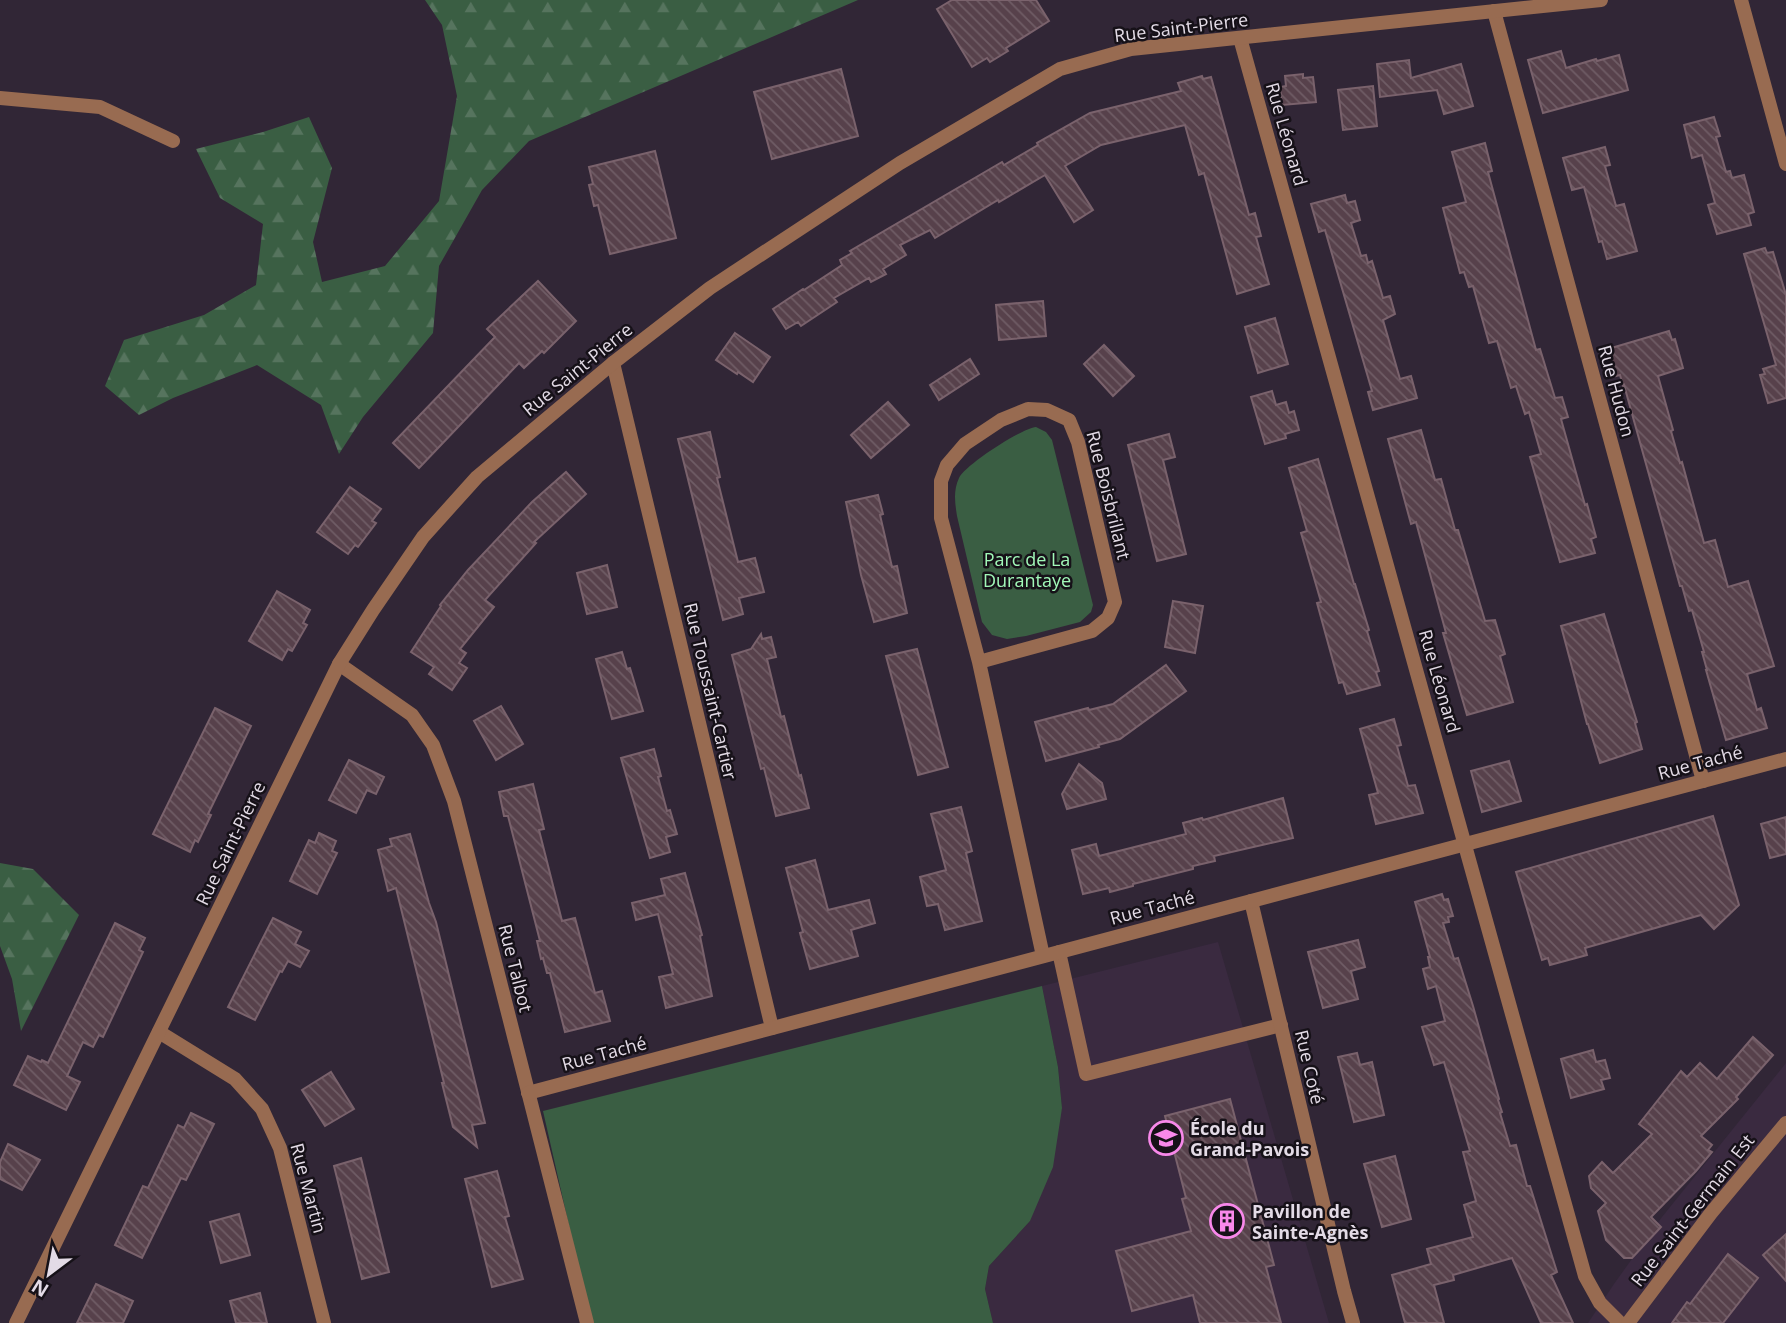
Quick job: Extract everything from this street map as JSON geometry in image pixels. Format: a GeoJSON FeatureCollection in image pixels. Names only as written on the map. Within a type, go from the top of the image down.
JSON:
{"type":"FeatureCollection","features":[{"type":"Feature","properties":{"kind":"street","name":"Rue Saint-Pierre"},"geometry":{"type":"LineString","coordinates":[[16,1323],[339,664],[424,537],[477,477],[613,363],[710,288],[900,163],[1060,69],[1131,49],[1601,0]]}},
{"type":"Feature","properties":{"kind":"street"},"geometry":{"type":"LineString","coordinates":[[1741,0],[1786,164]]}},
{"type":"Feature","properties":{"kind":"street","name":"Rue Hudon"},"geometry":{"type":"LineString","coordinates":[[1494,11],[1703,781]]}},
{"type":"Feature","properties":{"kind":"street","name":"Rue Léonard"},"geometry":{"type":"LineString","coordinates":[[1240,38],[1585,1276],[1600,1303],[1620,1323]]}},
{"type":"Feature","properties":{"kind":"street"},"geometry":{"type":"LineString","coordinates":[[0,98],[100,107],[173,141]]}},
{"type":"Feature","properties":{"kind":"street","name":"Rue Toussaint-Cartier"},"geometry":{"type":"LineString","coordinates":[[613,363],[772,1028]]}},
{"type":"Feature","properties":{"kind":"street","name":"Rue Boisbrillant"},"geometry":{"type":"LineString","coordinates":[[979,662],[1092,631],[1108,618],[1115,602],[1078,442],[1069,420],[1047,410],[1028,409],[1001,420],[965,444],[947,465],[941,481],[941,518],[979,662],[1043,956]]}},
{"type":"Feature","properties":{"kind":"street","name":"Rue Talbot"},"geometry":{"type":"LineString","coordinates":[[339,664],[412,715],[433,745],[454,801],[587,1323]]}},
{"type":"Feature","properties":{"kind":"street","name":"Rue Taché"},"geometry":{"type":"LineString","coordinates":[[528,1093],[1786,759]]}},
{"type":"Feature","properties":{"kind":"street","name":"Rue Coté"},"geometry":{"type":"LineString","coordinates":[[1251,901],[1353,1323]]}},
{"type":"Feature","properties":{"kind":"street"},"geometry":{"type":"LineString","coordinates":[[1059,952],[1086,1074],[1281,1025]]}},
{"type":"Feature","properties":{"kind":"street","name":"Rue Martin"},"geometry":{"type":"LineString","coordinates":[[159,1032],[235,1079],[262,1109],[280,1148],[324,1323]]}},
{"type":"Feature","properties":{"kind":"street","name":"Rue Saint-Germain Est"},"geometry":{"type":"LineString","coordinates":[[1629,1323],[1711,1213],[1786,1123]]}},
{"type":"Feature","properties":{"kind":"shaded area","name":"École du Grand-Pavois"},"geometry":{"type":"Polygon","coordinates":[[[1218,942],[1329,1323],[993,1323],[985,1289],[989,1266],[1030,1221],[1062,1108],[1058,1067],[1042,986],[1218,942]]]}},
{"type":"Feature","properties":{"kind":"shaded area"},"geometry":{"type":"Polygon","coordinates":[[[1786,1063],[1786,1323],[1588,1323],[1662,1217],[1786,1063]]]}},
{"type":"Feature","properties":{"kind":"green space"},"geometry":{"type":"Polygon","coordinates":[[[425,0],[858,0],[529,141],[482,190],[439,266],[433,333],[363,417],[339,454],[321,405],[257,365],[173,398],[139,415],[105,386],[124,340],[204,315],[256,285],[263,224],[220,198],[196,149],[309,117],[332,168],[313,242],[322,282],[385,266],[439,201],[457,96],[442,25],[425,0]]]}},
{"type":"Feature","properties":{"kind":"green space","name":"Parc de La Durantaye"},"geometry":{"type":"Polygon","coordinates":[[[1036,427],[1046,432],[1052,440],[1093,605],[1091,612],[1080,622],[1007,639],[992,635],[982,622],[957,516],[955,492],[963,472],[982,456],[1007,440],[1036,427]]]}},
{"type":"Feature","properties":{"kind":"green space"},"geometry":{"type":"Polygon","coordinates":[[[0,863],[33,869],[79,915],[21,1031],[12,979],[0,946],[0,863]]]}},
{"type":"Feature","properties":{"kind":"green space"},"geometry":{"type":"Polygon","coordinates":[[[1042,986],[1058,1067],[1062,1108],[1053,1167],[1030,1221],[989,1266],[985,1289],[993,1323],[591,1323],[543,1111],[1042,986]]]}},
{"type":"Feature","properties":{"kind":"building"},"geometry":{"type":"Polygon","coordinates":[[[952,0],[1036,0],[1049,21],[1006,48],[1008,51],[990,62],[987,58],[972,67],[937,9],[952,0]]]}},
{"type":"Feature","properties":{"kind":"building"},"geometry":{"type":"Polygon","coordinates":[[[1561,51],[1566,68],[1619,55],[1628,90],[1543,113],[1528,60],[1561,51]]]}},
{"type":"Feature","properties":{"kind":"building"},"geometry":{"type":"Polygon","coordinates":[[[1409,60],[1411,78],[1461,64],[1473,106],[1444,114],[1437,90],[1380,97],[1377,64],[1409,60]]]}},
{"type":"Feature","properties":{"kind":"building"},"geometry":{"type":"Polygon","coordinates":[[[841,69],[858,136],[772,159],[754,92],[841,69]]]}},
{"type":"Feature","properties":{"kind":"building"},"geometry":{"type":"Polygon","coordinates":[[[1303,74],[1303,78],[1313,77],[1316,102],[1282,105],[1280,87],[1286,86],[1285,76],[1303,74]]]}},
{"type":"Feature","properties":{"kind":"building"},"geometry":{"type":"Polygon","coordinates":[[[1202,76],[1203,79],[1211,77],[1249,215],[1255,213],[1261,236],[1256,237],[1269,284],[1237,294],[1204,173],[1199,175],[1185,125],[1101,145],[1065,166],[1093,210],[1074,222],[1045,175],[935,238],[930,230],[900,245],[906,255],[883,269],[886,274],[871,282],[869,278],[834,298],[837,302],[801,326],[798,322],[786,329],[773,309],[842,265],[840,260],[852,253],[850,251],[1002,162],[1004,165],[1090,113],[1181,91],[1178,83],[1202,76]]]}},
{"type":"Feature","properties":{"kind":"building"},"geometry":{"type":"Polygon","coordinates":[[[1373,86],[1377,126],[1343,130],[1338,90],[1373,86]]]}},
{"type":"Feature","properties":{"kind":"building"},"geometry":{"type":"Polygon","coordinates":[[[1714,117],[1720,136],[1716,137],[1726,172],[1730,171],[1732,178],[1744,175],[1754,212],[1748,214],[1751,225],[1717,234],[1708,205],[1715,203],[1702,155],[1692,158],[1684,125],[1714,117]]]}},
{"type":"Feature","properties":{"kind":"building"},"geometry":{"type":"Polygon","coordinates":[[[1485,143],[1492,171],[1488,172],[1536,350],[1540,349],[1555,398],[1562,397],[1568,417],[1561,419],[1596,537],[1591,539],[1595,553],[1560,562],[1530,457],[1541,454],[1529,412],[1525,414],[1516,386],[1511,388],[1497,341],[1489,343],[1473,286],[1469,287],[1464,272],[1460,273],[1443,208],[1466,202],[1452,152],[1485,143]]]}},
{"type":"Feature","properties":{"kind":"building"},"geometry":{"type":"Polygon","coordinates":[[[1605,147],[1610,165],[1605,166],[1616,206],[1624,204],[1637,251],[1607,259],[1602,241],[1599,242],[1584,187],[1572,190],[1563,158],[1605,147]]]}},
{"type":"Feature","properties":{"kind":"building"},"geometry":{"type":"Polygon","coordinates":[[[655,151],[676,238],[610,254],[598,205],[594,206],[589,185],[593,184],[589,167],[655,151]]]}},
{"type":"Feature","properties":{"kind":"building"},"geometry":{"type":"Polygon","coordinates":[[[1345,195],[1347,203],[1355,201],[1360,220],[1351,223],[1361,256],[1366,255],[1368,263],[1372,261],[1383,298],[1390,296],[1395,314],[1383,320],[1400,379],[1411,376],[1417,398],[1373,410],[1368,392],[1372,391],[1325,230],[1319,232],[1311,204],[1345,195]]]}},
{"type":"Feature","properties":{"kind":"building"},"geometry":{"type":"Polygon","coordinates":[[[1765,248],[1767,253],[1773,252],[1786,295],[1786,398],[1768,403],[1760,375],[1765,374],[1763,369],[1776,365],[1744,254],[1765,248]]]}},
{"type":"Feature","properties":{"kind":"building"},"geometry":{"type":"Polygon","coordinates":[[[538,281],[576,321],[544,353],[542,351],[524,368],[519,363],[419,468],[393,443],[495,337],[487,329],[538,281]]]}},
{"type":"Feature","properties":{"kind":"building"},"geometry":{"type":"Polygon","coordinates":[[[1043,301],[1046,336],[999,340],[996,305],[1043,301]]]}},
{"type":"Feature","properties":{"kind":"building"},"geometry":{"type":"Polygon","coordinates":[[[1275,318],[1288,364],[1258,373],[1245,327],[1275,318]]]}},
{"type":"Feature","properties":{"kind":"building"},"geometry":{"type":"Polygon","coordinates":[[[1669,331],[1672,340],[1675,339],[1683,368],[1658,376],[1704,543],[1715,540],[1728,587],[1748,581],[1774,666],[1747,674],[1757,710],[1761,708],[1767,728],[1726,740],[1692,610],[1689,611],[1680,586],[1624,385],[1620,375],[1616,376],[1608,349],[1669,331]]]}},
{"type":"Feature","properties":{"kind":"building"},"geometry":{"type":"Polygon","coordinates":[[[735,333],[770,357],[753,382],[716,360],[735,333]]]}},
{"type":"Feature","properties":{"kind":"building"},"geometry":{"type":"Polygon","coordinates":[[[1104,345],[1134,376],[1113,396],[1084,364],[1104,345]]]}},
{"type":"Feature","properties":{"kind":"building"},"geometry":{"type":"Polygon","coordinates":[[[970,359],[979,374],[939,400],[930,385],[970,359]]]}},
{"type":"Feature","properties":{"kind":"building"},"geometry":{"type":"Polygon","coordinates":[[[1272,391],[1276,405],[1286,402],[1289,413],[1294,411],[1299,430],[1285,434],[1286,438],[1265,444],[1251,397],[1272,391]]]}},
{"type":"Feature","properties":{"kind":"building"},"geometry":{"type":"Polygon","coordinates":[[[888,402],[909,425],[871,458],[851,435],[888,402]]]}},
{"type":"Feature","properties":{"kind":"building"},"geometry":{"type":"Polygon","coordinates":[[[1421,430],[1435,480],[1441,479],[1485,621],[1495,620],[1505,654],[1500,656],[1513,702],[1467,715],[1443,633],[1446,633],[1416,522],[1411,524],[1388,439],[1421,430]]]}},
{"type":"Feature","properties":{"kind":"building"},"geometry":{"type":"Polygon","coordinates":[[[710,432],[720,477],[717,478],[738,562],[755,558],[764,592],[739,598],[743,614],[723,620],[678,439],[710,432]]]}},
{"type":"Feature","properties":{"kind":"building"},"geometry":{"type":"Polygon","coordinates":[[[1169,434],[1175,457],[1163,460],[1186,554],[1157,561],[1128,445],[1169,434]]]}},
{"type":"Feature","properties":{"kind":"building"},"geometry":{"type":"Polygon","coordinates":[[[1318,459],[1379,671],[1376,672],[1380,685],[1347,694],[1343,682],[1339,683],[1317,603],[1321,602],[1301,533],[1307,531],[1289,468],[1318,459]]]}},
{"type":"Feature","properties":{"kind":"building"},"geometry":{"type":"Polygon","coordinates":[[[566,472],[586,494],[534,542],[536,543],[485,600],[494,607],[460,649],[466,653],[459,663],[467,668],[452,690],[429,674],[434,667],[411,652],[440,605],[468,570],[532,502],[566,472]]]}},
{"type":"Feature","properties":{"kind":"building"},"geometry":{"type":"Polygon","coordinates":[[[350,487],[381,509],[372,521],[376,523],[358,547],[355,545],[348,554],[317,532],[350,487]]]}},
{"type":"Feature","properties":{"kind":"building"},"geometry":{"type":"Polygon","coordinates":[[[878,495],[892,567],[897,566],[907,613],[874,622],[846,502],[878,495]]]}},
{"type":"Feature","properties":{"kind":"building"},"geometry":{"type":"Polygon","coordinates":[[[607,565],[617,607],[587,614],[577,573],[607,565]]]}},
{"type":"Feature","properties":{"kind":"building"},"geometry":{"type":"Polygon","coordinates":[[[277,591],[310,610],[303,623],[307,625],[292,651],[288,649],[282,660],[249,641],[277,591]]]}},
{"type":"Feature","properties":{"kind":"building"},"geometry":{"type":"Polygon","coordinates":[[[1173,601],[1203,606],[1195,653],[1165,647],[1173,601]]]}},
{"type":"Feature","properties":{"kind":"building"},"geometry":{"type":"Polygon","coordinates":[[[1604,614],[1637,722],[1635,723],[1642,749],[1600,763],[1561,626],[1604,614]]]}},
{"type":"Feature","properties":{"kind":"building"},"geometry":{"type":"Polygon","coordinates":[[[761,634],[762,639],[771,637],[776,657],[767,659],[781,717],[784,716],[809,808],[776,816],[732,655],[751,649],[761,634]]]}},
{"type":"Feature","properties":{"kind":"building"},"geometry":{"type":"Polygon","coordinates":[[[917,649],[948,767],[918,775],[886,656],[917,649]]]}},
{"type":"Feature","properties":{"kind":"building"},"geometry":{"type":"Polygon","coordinates":[[[622,652],[627,669],[630,668],[643,711],[612,719],[596,659],[622,652]]]}},
{"type":"Feature","properties":{"kind":"building"},"geometry":{"type":"Polygon","coordinates":[[[1166,665],[1186,691],[1120,739],[1046,761],[1035,722],[1113,704],[1166,665]]]}},
{"type":"Feature","properties":{"kind":"building"},"geometry":{"type":"Polygon","coordinates":[[[501,706],[523,744],[496,760],[474,721],[501,706]]]}},
{"type":"Feature","properties":{"kind":"building"},"geometry":{"type":"Polygon","coordinates":[[[215,708],[251,726],[208,814],[211,815],[198,842],[195,840],[190,852],[153,834],[215,708]]]}},
{"type":"Feature","properties":{"kind":"building"},"geometry":{"type":"Polygon","coordinates":[[[1394,719],[1401,745],[1397,746],[1408,786],[1415,785],[1423,813],[1376,824],[1369,795],[1378,793],[1360,729],[1394,719]]]}},
{"type":"Feature","properties":{"kind":"building"},"geometry":{"type":"Polygon","coordinates":[[[654,749],[667,811],[670,810],[677,834],[666,837],[670,852],[650,858],[621,758],[654,749]]]}},
{"type":"Feature","properties":{"kind":"building"},"geometry":{"type":"Polygon","coordinates":[[[349,760],[384,777],[376,794],[367,790],[356,813],[329,800],[349,760]]]}},
{"type":"Feature","properties":{"kind":"building"},"geometry":{"type":"Polygon","coordinates":[[[1509,761],[1521,801],[1482,812],[1471,771],[1509,761]]]}},
{"type":"Feature","properties":{"kind":"building"},"geometry":{"type":"Polygon","coordinates":[[[1079,764],[1102,783],[1106,799],[1067,809],[1062,794],[1079,764]]]}},
{"type":"Feature","properties":{"kind":"building"},"geometry":{"type":"Polygon","coordinates":[[[533,784],[544,829],[539,830],[562,921],[575,918],[595,993],[602,991],[610,1021],[565,1032],[550,973],[547,973],[543,958],[541,959],[537,941],[540,941],[508,816],[504,816],[499,792],[533,784]]]}},
{"type":"Feature","properties":{"kind":"building"},"geometry":{"type":"Polygon","coordinates":[[[1283,798],[1293,838],[1214,856],[1215,861],[1133,886],[1110,892],[1109,888],[1083,894],[1072,850],[1096,844],[1099,856],[1186,834],[1183,823],[1283,798]]]}},
{"type":"Feature","properties":{"kind":"building"},"geometry":{"type":"Polygon","coordinates":[[[961,807],[972,851],[966,853],[982,921],[945,930],[938,904],[927,906],[920,877],[946,870],[931,814],[961,807]]]}},
{"type":"Feature","properties":{"kind":"building"},"geometry":{"type":"Polygon","coordinates":[[[1713,816],[1739,905],[1714,929],[1701,915],[1585,948],[1587,955],[1550,965],[1548,958],[1542,960],[1516,872],[1713,816]]]}},
{"type":"Feature","properties":{"kind":"building"},"geometry":{"type":"Polygon","coordinates":[[[1786,817],[1786,854],[1770,858],[1761,824],[1786,817]]]}},
{"type":"Feature","properties":{"kind":"building"},"geometry":{"type":"Polygon","coordinates":[[[319,833],[336,841],[332,851],[337,853],[317,894],[290,881],[309,840],[315,843],[319,833]]]}},
{"type":"Feature","properties":{"kind":"building"},"geometry":{"type":"Polygon","coordinates":[[[410,834],[436,922],[485,1123],[472,1125],[477,1147],[453,1127],[396,888],[388,891],[378,850],[392,846],[390,839],[410,834]]]}},
{"type":"Feature","properties":{"kind":"building"},"geometry":{"type":"Polygon","coordinates":[[[815,860],[828,910],[869,900],[875,923],[851,930],[858,956],[810,969],[786,868],[815,860]]]}},
{"type":"Feature","properties":{"kind":"building"},"geometry":{"type":"Polygon","coordinates":[[[685,873],[702,935],[700,936],[712,996],[666,1008],[659,977],[673,974],[658,914],[636,920],[632,903],[665,895],[661,879],[685,873]]]}},
{"type":"Feature","properties":{"kind":"building"},"geometry":{"type":"Polygon","coordinates":[[[1442,894],[1444,900],[1448,899],[1453,916],[1448,917],[1449,922],[1443,923],[1454,959],[1458,958],[1473,1006],[1510,1146],[1516,1145],[1527,1186],[1530,1186],[1557,1272],[1551,1275],[1573,1323],[1541,1323],[1512,1258],[1453,1275],[1454,1280],[1434,1285],[1444,1323],[1405,1323],[1392,1275],[1431,1264],[1427,1249],[1473,1237],[1464,1205],[1476,1201],[1463,1152],[1470,1151],[1444,1062],[1434,1065],[1422,1027],[1445,1021],[1436,986],[1428,989],[1423,969],[1430,967],[1430,957],[1415,902],[1442,894]]]}},
{"type":"Feature","properties":{"kind":"building"},"geometry":{"type":"Polygon","coordinates":[[[273,918],[301,932],[295,944],[309,951],[300,967],[288,961],[282,972],[280,971],[255,1020],[228,1007],[273,918]]]}},
{"type":"Feature","properties":{"kind":"building"},"geometry":{"type":"Polygon","coordinates":[[[115,923],[145,938],[139,950],[143,952],[103,1037],[99,1035],[93,1047],[83,1042],[67,1076],[80,1082],[66,1110],[14,1085],[28,1056],[48,1063],[115,923]]]}},
{"type":"Feature","properties":{"kind":"building"},"geometry":{"type":"Polygon","coordinates":[[[1358,940],[1365,967],[1351,971],[1358,999],[1323,1008],[1308,952],[1358,940]]]}},
{"type":"Feature","properties":{"kind":"building"},"geometry":{"type":"Polygon","coordinates":[[[1753,1037],[1773,1055],[1736,1097],[1738,1099],[1701,1136],[1712,1145],[1708,1150],[1712,1152],[1651,1217],[1661,1227],[1632,1258],[1624,1258],[1606,1240],[1598,1211],[1606,1203],[1591,1188],[1589,1176],[1602,1162],[1613,1173],[1652,1134],[1639,1124],[1681,1071],[1687,1077],[1700,1063],[1717,1079],[1753,1037]]]}},
{"type":"Feature","properties":{"kind":"building"},"geometry":{"type":"Polygon","coordinates":[[[1593,1050],[1596,1062],[1605,1060],[1610,1078],[1601,1080],[1604,1089],[1571,1098],[1561,1059],[1593,1050]]]}},
{"type":"Feature","properties":{"kind":"building"},"geometry":{"type":"Polygon","coordinates":[[[1357,1053],[1360,1065],[1372,1062],[1384,1115],[1354,1122],[1338,1057],[1357,1053]]]}},
{"type":"Feature","properties":{"kind":"building"},"geometry":{"type":"Polygon","coordinates":[[[331,1072],[354,1109],[325,1126],[302,1090],[331,1072]]]}},
{"type":"Feature","properties":{"kind":"building","name":"Pavillon de Sainte-Agnès"},"geometry":{"type":"Polygon","coordinates":[[[1230,1099],[1274,1265],[1266,1267],[1281,1323],[1200,1323],[1193,1295],[1132,1311],[1116,1251],[1191,1231],[1182,1199],[1186,1198],[1165,1116],[1230,1099]]]}},
{"type":"Feature","properties":{"kind":"building"},"geometry":{"type":"Polygon","coordinates":[[[191,1113],[214,1124],[186,1180],[181,1178],[142,1258],[115,1245],[143,1186],[148,1188],[178,1125],[184,1128],[191,1113]]]}},
{"type":"Feature","properties":{"kind":"building"},"geometry":{"type":"Polygon","coordinates":[[[8,1144],[40,1160],[22,1190],[0,1179],[0,1162],[8,1144]]]}},
{"type":"Feature","properties":{"kind":"building"},"geometry":{"type":"Polygon","coordinates":[[[1395,1156],[1411,1219],[1382,1227],[1364,1164],[1395,1156]]]}},
{"type":"Feature","properties":{"kind":"building"},"geometry":{"type":"Polygon","coordinates":[[[361,1158],[389,1272],[362,1279],[334,1166],[361,1158]]]}},
{"type":"Feature","properties":{"kind":"building"},"geometry":{"type":"Polygon","coordinates":[[[497,1171],[509,1216],[505,1217],[523,1279],[492,1287],[465,1179],[497,1171]]]}},
{"type":"Feature","properties":{"kind":"building"},"geometry":{"type":"Polygon","coordinates":[[[239,1214],[250,1255],[221,1263],[210,1222],[239,1214]]]}},
{"type":"Feature","properties":{"kind":"building"},"geometry":{"type":"Polygon","coordinates":[[[1786,1234],[1786,1281],[1763,1255],[1786,1234]]]}},
{"type":"Feature","properties":{"kind":"building"},"geometry":{"type":"Polygon","coordinates":[[[1728,1254],[1758,1278],[1723,1323],[1672,1323],[1687,1302],[1690,1304],[1728,1254]]]}},
{"type":"Feature","properties":{"kind":"building"},"geometry":{"type":"Polygon","coordinates":[[[96,1284],[133,1301],[123,1323],[77,1323],[96,1284]]]}},
{"type":"Feature","properties":{"kind":"building"},"geometry":{"type":"Polygon","coordinates":[[[260,1293],[267,1323],[236,1323],[230,1301],[260,1293]]]}},
{"type":"Feature","properties":{"kind":"place","name":"École du Grand-Pavois"},"geometry":{"type":"Point","coordinates":[1166,1138]}},
{"type":"Feature","properties":{"kind":"place","name":"Pavillon de Sainte-Agnès"},"geometry":{"type":"Point","coordinates":[1227,1221]}}]}
